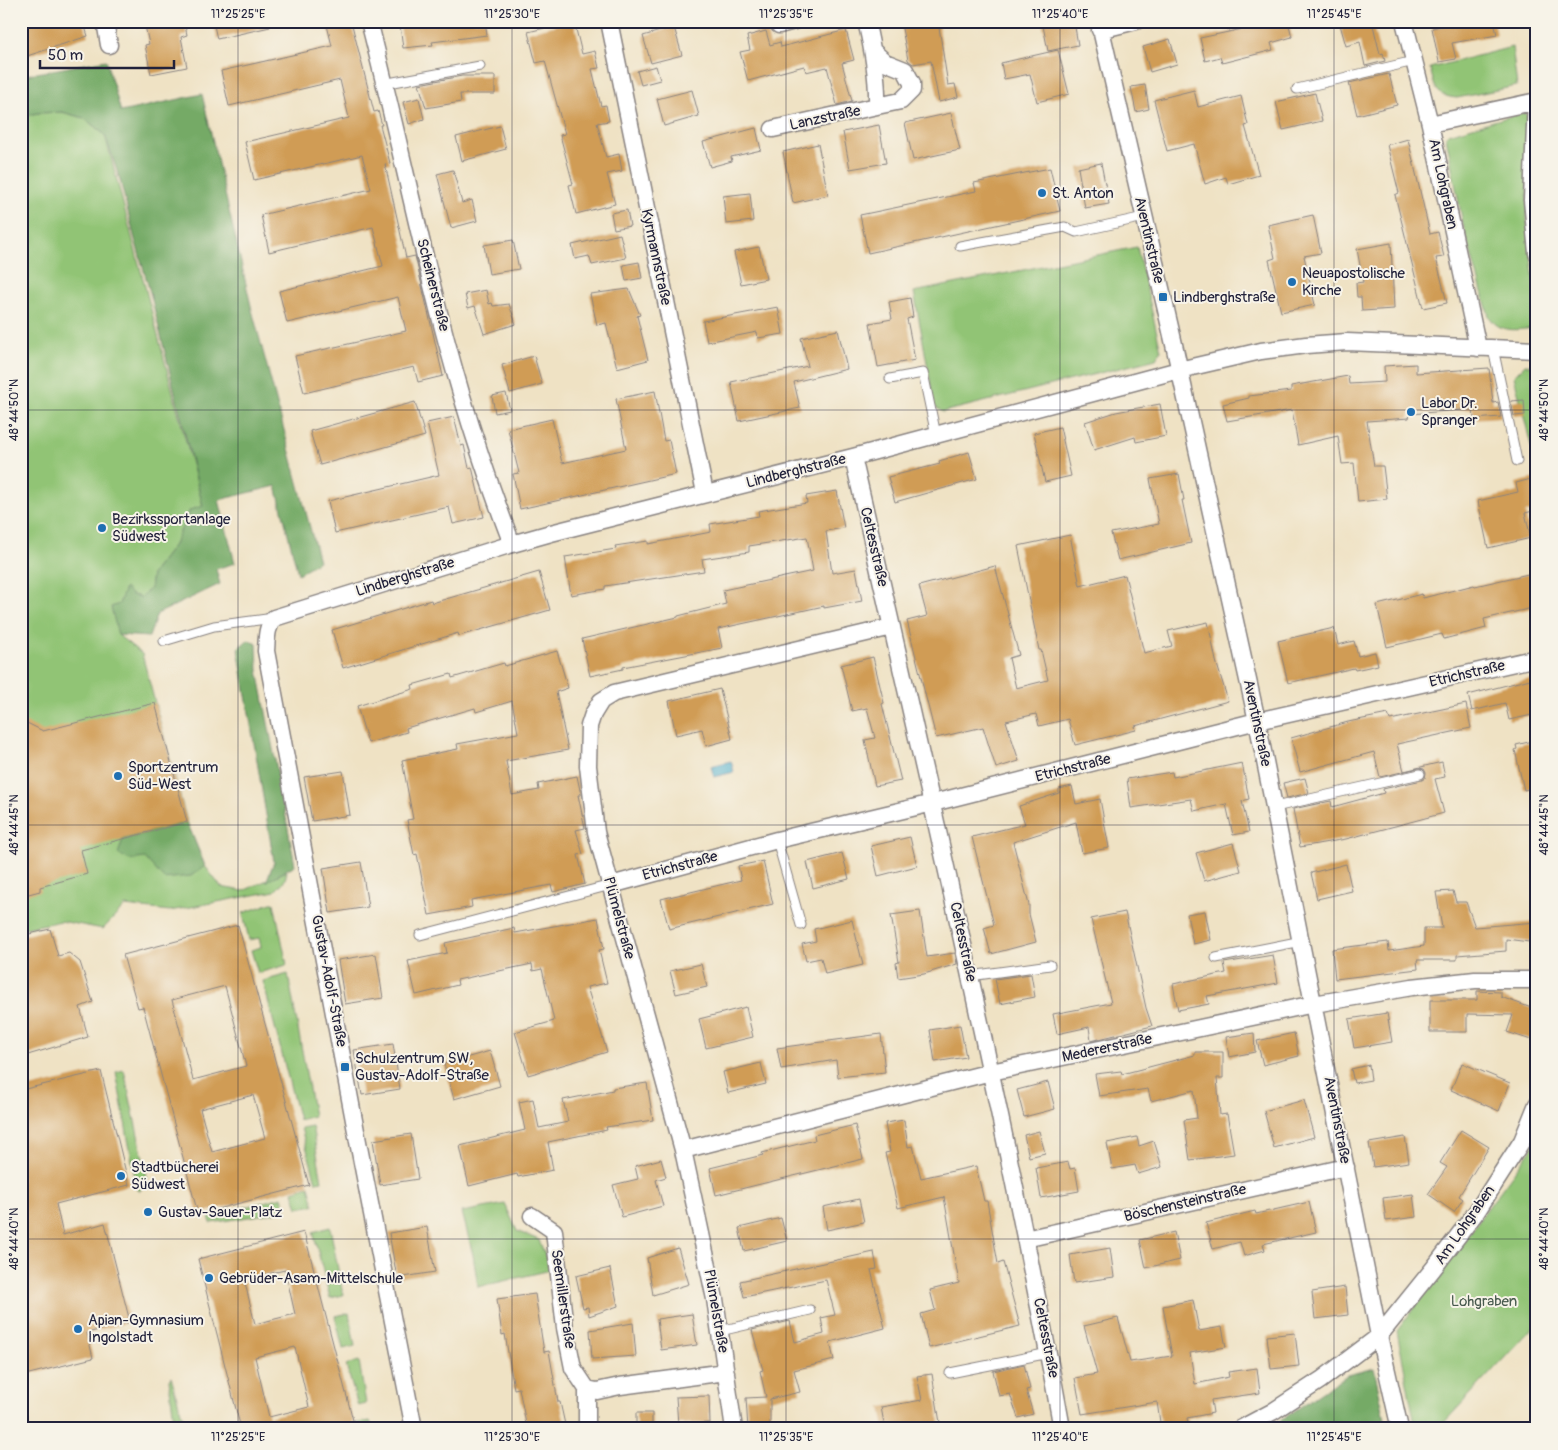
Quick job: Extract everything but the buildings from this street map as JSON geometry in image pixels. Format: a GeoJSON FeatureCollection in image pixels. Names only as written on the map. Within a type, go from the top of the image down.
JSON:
{"type":"FeatureCollection","features":[{"type":"Feature","properties":{"kind":"street"},"geometry":{"type":"LineString","coordinates":[[105,21],[110,45]]}},
{"type":"Feature","properties":{"kind":"street","name":"Kyrmannstraße"},"geometry":{"type":"LineString","coordinates":[[609,21],[705,493]]}},
{"type":"Feature","properties":{"kind":"street","name":"Lanzstraße"},"geometry":{"type":"LineString","coordinates":[[866,21],[874,52],[877,106]]}},
{"type":"Feature","properties":{"kind":"street"},"geometry":{"type":"LineString","coordinates":[[1099,26],[1136,21]]}},
{"type":"Feature","properties":{"kind":"street","name":"Am Lohgraben"},"geometry":{"type":"LineString","coordinates":[[1404,21],[1486,348]]}},
{"type":"Feature","properties":{"kind":"street","name":"Scheinerstraße"},"geometry":{"type":"LineString","coordinates":[[369,23],[460,391],[484,468],[512,544]]}},
{"type":"Feature","properties":{"kind":"street","name":"Aventinstraße"},"geometry":{"type":"LineString","coordinates":[[1099,26],[1180,370],[1257,721],[1379,1336],[1400,1429]]}},
{"type":"Feature","properties":{"kind":"street","name":"Lanzstraße"},"geometry":{"type":"LineString","coordinates":[[773,129],[901,101],[912,90],[912,83],[905,70],[885,62],[874,52]]}},
{"type":"Feature","properties":{"kind":"street"},"geometry":{"type":"LineString","coordinates":[[1430,124],[1536,101],[1532,200],[1537,253]]}},
{"type":"Feature","properties":{"kind":"street","name":"Lindberghstraße"},"geometry":{"type":"LineString","coordinates":[[274,618],[512,544],[705,493],[853,457],[1180,370],[1260,351],[1327,342],[1374,342],[1537,350]]}},
{"type":"Feature","properties":{"kind":"street","name":"Celtesstraße"},"geometry":{"type":"LineString","coordinates":[[853,457],[933,804],[991,1072],[1049,1353],[1062,1429]]}},
{"type":"Feature","properties":{"kind":"street","name":"Gustav-Adolf-Straße"},"geometry":{"type":"LineString","coordinates":[[274,618],[269,624],[266,650],[414,1429]]}},
{"type":"Feature","properties":{"kind":"street","name":"Plümelstraße"},"geometry":{"type":"LineString","coordinates":[[734,1429],[715,1299],[683,1150],[596,832],[588,766],[589,726],[593,714],[602,701],[614,693],[892,627]]}},
{"type":"Feature","properties":{"kind":"street","name":"Etrichstraße"},"geometry":{"type":"LineString","coordinates":[[610,885],[777,840],[933,804],[1257,721],[1537,658]]}},
{"type":"Feature","properties":{"kind":"street","name":"Medererstraße"},"geometry":{"type":"LineString","coordinates":[[683,1150],[991,1072],[1314,1004],[1412,987],[1475,980],[1537,980]]}},
{"type":"Feature","properties":{"kind":"street","name":"Am Lohgraben"},"geometry":{"type":"LineString","coordinates":[[1240,1429],[1272,1412],[1321,1380],[1379,1336],[1434,1269],[1477,1211],[1522,1141],[1537,1104]]}},
{"type":"Feature","properties":{"kind":"street","name":"Böschensteinstraße"},"geometry":{"type":"LineString","coordinates":[[1026,1239],[1346,1167]]}},
{"type":"Feature","properties":{"kind":"street","name":"Seemillerstraße"},"geometry":{"type":"LineString","coordinates":[[532,1216],[554,1231],[565,1328],[573,1368],[587,1389]]}},
{"type":"Feature","properties":{"kind":"street"},"geometry":{"type":"LineString","coordinates":[[587,1429],[587,1389],[597,1391],[620,1386],[726,1372]]}},
{"type":"Feature","properties":{"kind":"lane"},"geometry":{"type":"LineString","coordinates":[[369,23],[389,21]]}},
{"type":"Feature","properties":{"kind":"lane"},"geometry":{"type":"LineString","coordinates":[[1297,89],[1414,61]]}},
{"type":"Feature","properties":{"kind":"lane"},"geometry":{"type":"LineString","coordinates":[[383,84],[480,66]]}},
{"type":"Feature","properties":{"kind":"lane"},"geometry":{"type":"LineString","coordinates":[[960,246],[1065,227],[1076,232],[1144,217]]}},
{"type":"Feature","properties":{"kind":"lane"},"geometry":{"type":"LineString","coordinates":[[1486,348],[1517,461]]}},
{"type":"Feature","properties":{"kind":"lane"},"geometry":{"type":"LineString","coordinates":[[890,379],[922,373],[936,435]]}},
{"type":"Feature","properties":{"kind":"lane"},"geometry":{"type":"LineString","coordinates":[[164,641],[214,626],[274,618]]}},
{"type":"Feature","properties":{"kind":"lane"},"geometry":{"type":"LineString","coordinates":[[1275,807],[1420,774]]}},
{"type":"Feature","properties":{"kind":"lane"},"geometry":{"type":"LineString","coordinates":[[777,840],[801,924]]}},
{"type":"Feature","properties":{"kind":"lane"},"geometry":{"type":"LineString","coordinates":[[420,935],[610,885]]}},
{"type":"Feature","properties":{"kind":"lane"},"geometry":{"type":"LineString","coordinates":[[1216,958],[1302,941]]}},
{"type":"Feature","properties":{"kind":"lane"},"geometry":{"type":"LineString","coordinates":[[970,976],[1050,965]]}},
{"type":"Feature","properties":{"kind":"lane"},"geometry":{"type":"LineString","coordinates":[[720,1331],[810,1310]]}},
{"type":"Feature","properties":{"kind":"lane"},"geometry":{"type":"LineString","coordinates":[[950,1373],[1049,1353]]}},
{"type":"Feature","properties":{"kind":"green space"},"geometry":{"type":"Polygon","coordinates":[[[1512,47],[1517,86],[1457,98],[1444,95],[1437,89],[1430,68],[1512,47]]]}},
{"type":"Feature","properties":{"kind":"green space"},"geometry":{"type":"Polygon","coordinates":[[[106,60],[121,112],[202,94],[252,310],[319,561],[298,574],[276,486],[219,500],[235,563],[216,569],[220,584],[157,614],[149,637],[118,635],[111,607],[119,604],[125,588],[132,595],[141,597],[150,589],[152,574],[174,545],[190,510],[203,506],[150,292],[120,180],[105,135],[84,118],[62,112],[21,116],[21,76],[106,60]]]}},
{"type":"Feature","properties":{"kind":"green space","name":"Bezirkssportanlage Südwest"},"geometry":{"type":"Polygon","coordinates":[[[62,112],[84,118],[105,135],[203,506],[190,510],[174,545],[152,574],[150,589],[141,597],[132,595],[118,635],[142,654],[187,822],[205,866],[221,887],[243,891],[287,871],[285,880],[275,891],[170,911],[125,906],[103,929],[61,921],[21,929],[21,116],[62,112]]]}},
{"type":"Feature","properties":{"kind":"green space"},"geometry":{"type":"Polygon","coordinates":[[[1525,113],[1528,117],[1527,221],[1537,308],[1537,328],[1510,330],[1498,326],[1489,316],[1464,229],[1446,137],[1448,134],[1525,113]]]}},
{"type":"Feature","properties":{"kind":"green space"},"geometry":{"type":"Polygon","coordinates":[[[1137,247],[1161,351],[1156,359],[943,412],[935,407],[914,292],[1137,247]]]}},
{"type":"Feature","properties":{"kind":"green space"},"geometry":{"type":"Polygon","coordinates":[[[1525,365],[1537,365],[1537,470],[1514,376],[1525,365]]]}},
{"type":"Feature","properties":{"kind":"green space"},"geometry":{"type":"Polygon","coordinates":[[[248,640],[257,644],[258,670],[295,865],[266,882],[274,862],[238,648],[248,640]]]}},
{"type":"Feature","properties":{"kind":"green space"},"geometry":{"type":"Polygon","coordinates":[[[187,822],[205,866],[191,876],[164,879],[145,858],[130,860],[118,854],[123,839],[187,822]]]}},
{"type":"Feature","properties":{"kind":"green space"},"geometry":{"type":"Polygon","coordinates":[[[274,903],[287,965],[258,973],[251,950],[261,947],[259,938],[249,940],[243,913],[274,903]]]}},
{"type":"Feature","properties":{"kind":"green space"},"geometry":{"type":"Polygon","coordinates":[[[288,974],[314,1116],[299,1120],[263,981],[288,974]]]}},
{"type":"Feature","properties":{"kind":"green space"},"geometry":{"type":"Polygon","coordinates":[[[124,1070],[147,1177],[140,1191],[137,1189],[116,1072],[124,1070]]]}},
{"type":"Feature","properties":{"kind":"green space"},"geometry":{"type":"Polygon","coordinates":[[[312,1126],[322,1181],[316,1182],[301,1128],[312,1126]]]}},
{"type":"Feature","properties":{"kind":"green space","name":"Lohgraben"},"geometry":{"type":"Polygon","coordinates":[[[1537,1135],[1537,1323],[1438,1429],[1416,1429],[1397,1331],[1532,1148],[1537,1135]]]}},
{"type":"Feature","properties":{"kind":"green space"},"geometry":{"type":"Polygon","coordinates":[[[309,1186],[314,1205],[298,1208],[293,1191],[309,1186]]]}},
{"type":"Feature","properties":{"kind":"green space"},"geometry":{"type":"Polygon","coordinates":[[[282,1197],[286,1211],[211,1223],[209,1217],[282,1197]]]}},
{"type":"Feature","properties":{"kind":"green space"},"geometry":{"type":"Polygon","coordinates":[[[505,1204],[517,1231],[539,1240],[551,1270],[478,1287],[473,1255],[462,1212],[505,1204]]]}},
{"type":"Feature","properties":{"kind":"green space"},"geometry":{"type":"Polygon","coordinates":[[[330,1227],[343,1295],[330,1298],[313,1232],[330,1227]]]}},
{"type":"Feature","properties":{"kind":"green space"},"geometry":{"type":"Polygon","coordinates":[[[349,1313],[355,1346],[343,1349],[335,1316],[349,1313]]]}},
{"type":"Feature","properties":{"kind":"green space"},"geometry":{"type":"Polygon","coordinates":[[[359,1361],[366,1404],[358,1406],[346,1365],[359,1361]]]}},
{"type":"Feature","properties":{"kind":"green space"},"geometry":{"type":"Polygon","coordinates":[[[1374,1368],[1387,1429],[1268,1429],[1347,1375],[1374,1368]]]}},
{"type":"Feature","properties":{"kind":"green space"},"geometry":{"type":"Polygon","coordinates":[[[171,1377],[186,1429],[175,1429],[169,1380],[171,1377]]]}},
{"type":"Feature","properties":{"kind":"green space"},"geometry":{"type":"Polygon","coordinates":[[[370,1421],[373,1429],[355,1429],[354,1424],[370,1421]]]}},
{"type":"Feature","properties":{"kind":"water"},"geometry":{"type":"Polygon","coordinates":[[[731,761],[734,772],[714,777],[711,766],[731,761]]]}},
{"type":"Feature","properties":{"kind":"place","name":"St. Anton"},"geometry":{"type":"Point","coordinates":[1042,193]}},
{"type":"Feature","properties":{"kind":"place","name":"Neuapostolische Kirche"},"geometry":{"type":"Point","coordinates":[1292,282]}},
{"type":"Feature","properties":{"kind":"place","name":"Lindberghstraße"},"geometry":{"type":"Point","coordinates":[1163,297]}},
{"type":"Feature","properties":{"kind":"place","name":"Labor Dr. Spranger"},"geometry":{"type":"Point","coordinates":[1411,412]}},
{"type":"Feature","properties":{"kind":"place","name":"Bezirkssportanlage Südwest"},"geometry":{"type":"Point","coordinates":[102,528]}},
{"type":"Feature","properties":{"kind":"place","name":"Sportzentrum Süd-West"},"geometry":{"type":"Point","coordinates":[118,776]}},
{"type":"Feature","properties":{"kind":"place","name":"Schulzentrum SW, Gustav-Adolf-Straße"},"geometry":{"type":"Point","coordinates":[345,1067]}},
{"type":"Feature","properties":{"kind":"place","name":"Stadtbücherei Südwest"},"geometry":{"type":"Point","coordinates":[121,1176]}},
{"type":"Feature","properties":{"kind":"place","name":"Gustav-Sauer-Platz"},"geometry":{"type":"Point","coordinates":[148,1212]}},
{"type":"Feature","properties":{"kind":"place","name":"Gebrüder-Asam-Mittelschule"},"geometry":{"type":"Point","coordinates":[209,1278]}},
{"type":"Feature","properties":{"kind":"place","name":"Apian-Gymnasium Ingolstadt"},"geometry":{"type":"Point","coordinates":[78,1329]}}]}
